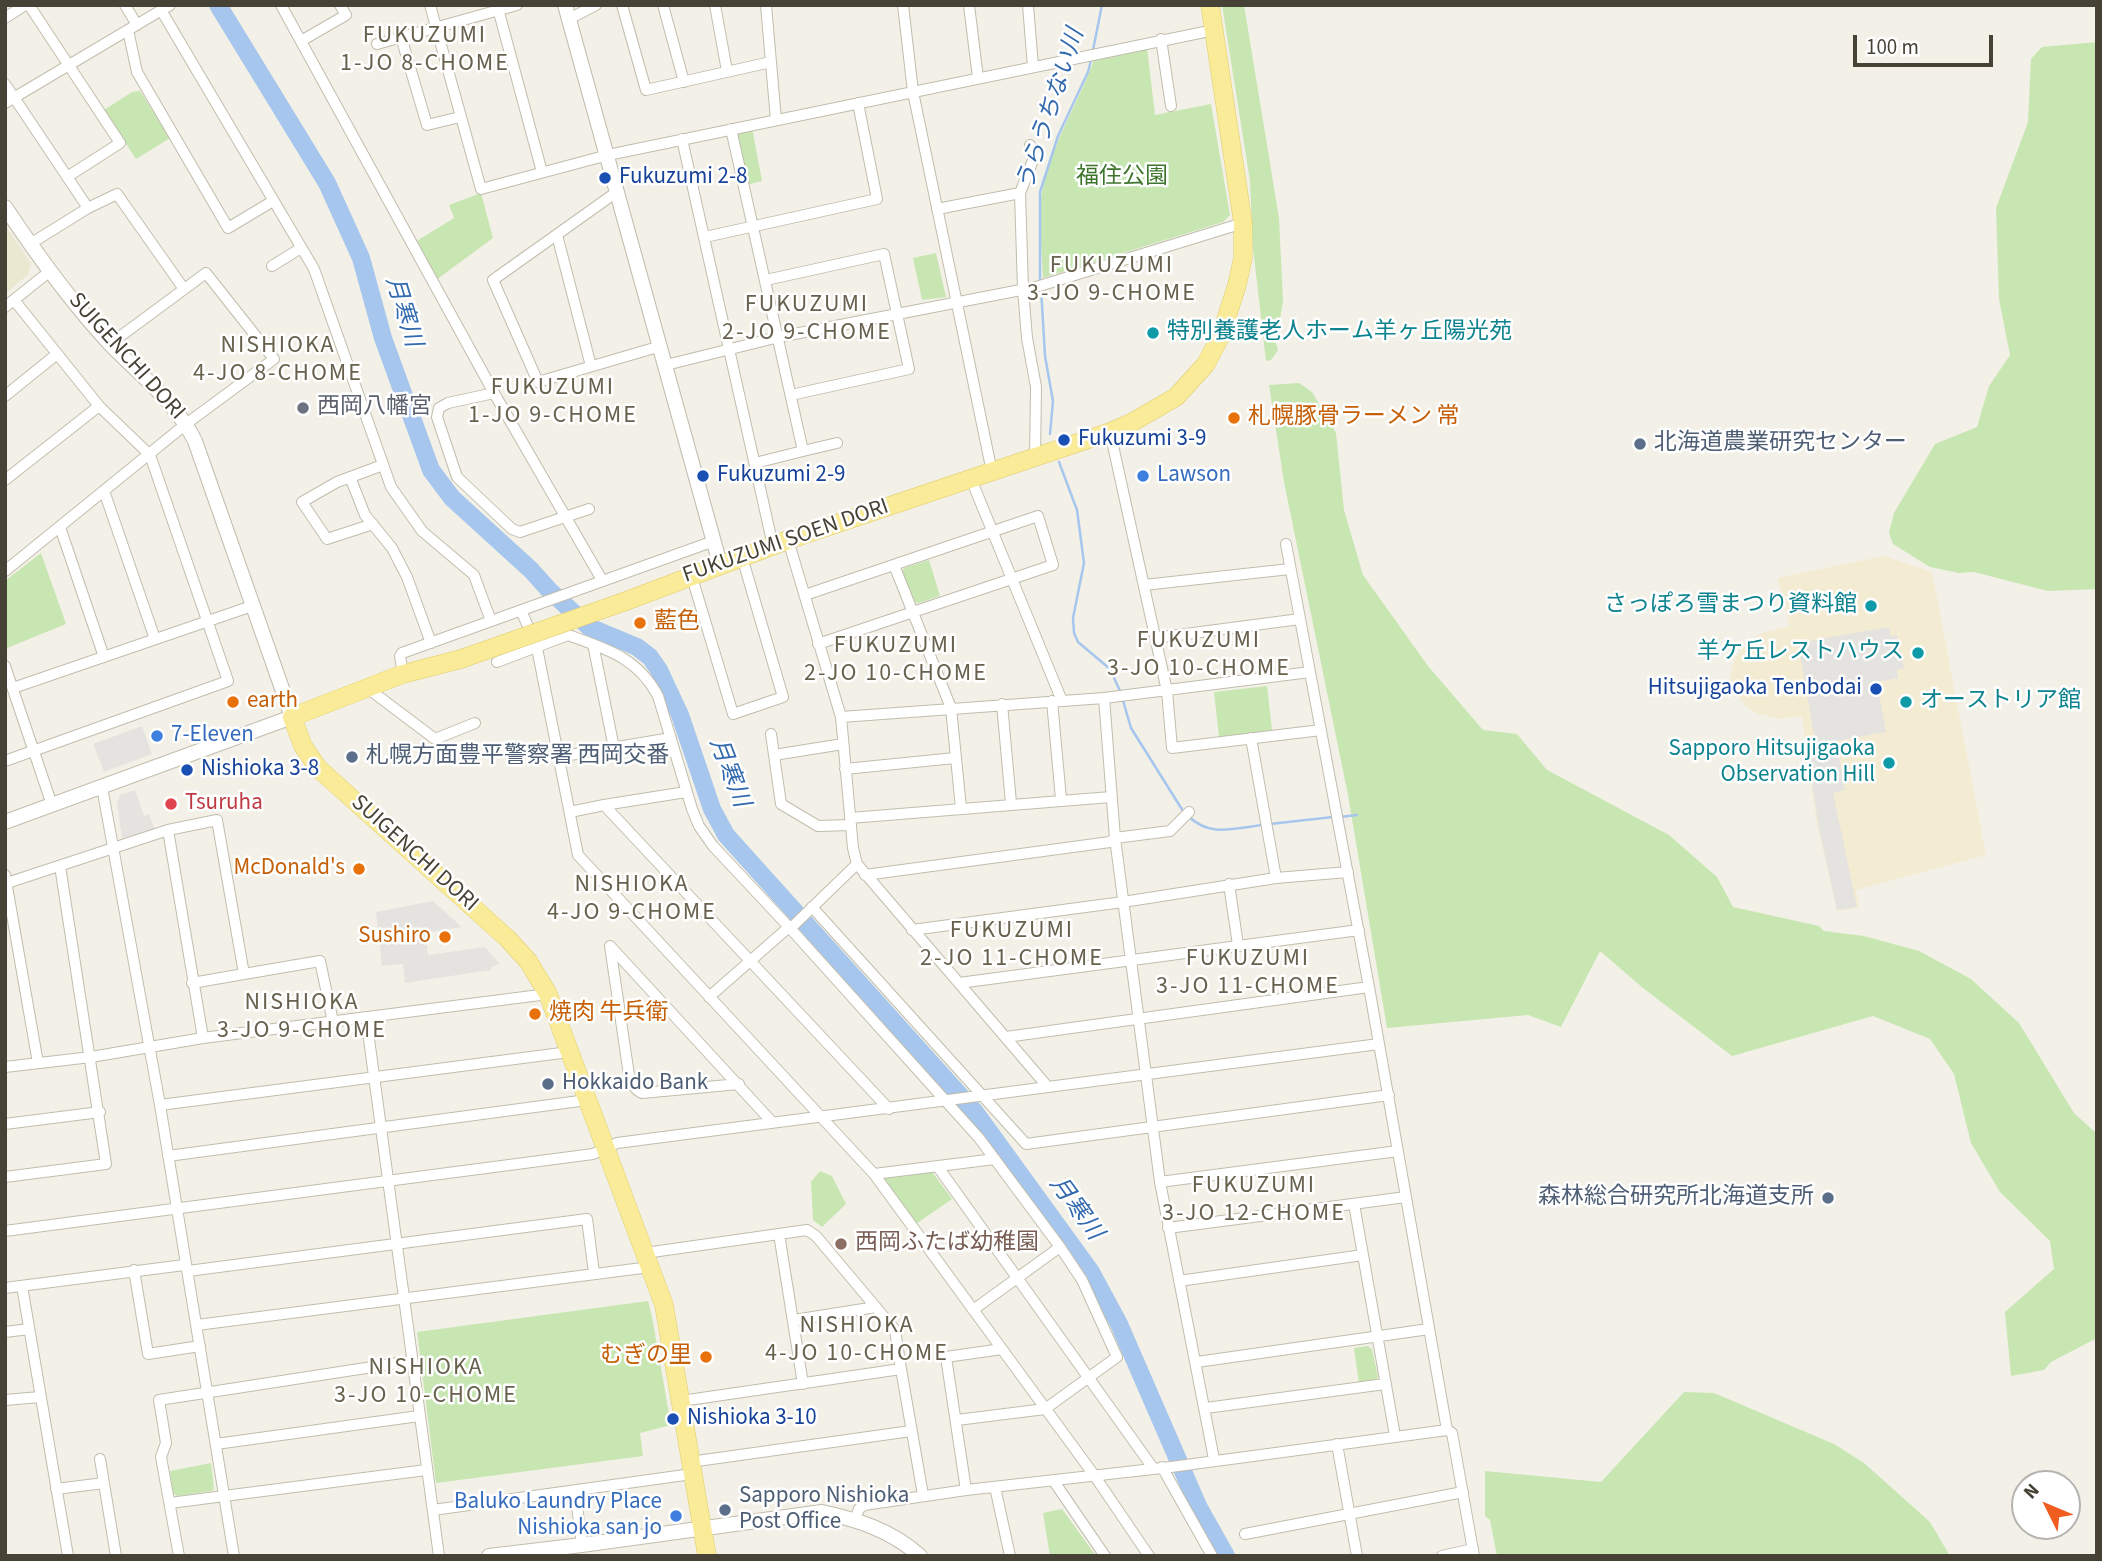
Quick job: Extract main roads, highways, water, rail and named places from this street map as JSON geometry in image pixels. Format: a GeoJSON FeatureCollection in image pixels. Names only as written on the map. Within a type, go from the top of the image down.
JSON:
{"type":"FeatureCollection","features":[{"type":"Feature","properties":{"kind":"main road","name":"FUKUZUMI SOEN DORI"},"geometry":{"type":"LineString","coordinates":[[292,717],[403,674],[461,659],[781,543],[1110,432],[1176,397],[1210,359],[1221,335],[1243,258],[1243,223],[1210,5]]}},
{"type":"Feature","properties":{"kind":"main road","name":"SUIGENCHI DORI"},"geometry":{"type":"LineString","coordinates":[[292,717],[303,746],[318,768],[508,939],[528,961],[548,994],[664,1305],[707,1556]]}},
{"type":"Feature","properties":{"kind":"waterway","name":"月寒川"},"geometry":{"type":"LineString","coordinates":[[218,5],[327,183],[361,258],[383,338],[431,470],[452,498],[589,627],[637,647],[650,657],[680,715],[712,809],[726,835],[975,1112],[1091,1272],[1119,1324],[1199,1508],[1226,1556]]}},
{"type":"Feature","properties":{"kind":"waterway","name":"うらうちない川"},"geometry":{"type":"LineString","coordinates":[[1093,50],[1102,5]]}},
{"type":"Feature","properties":{"kind":"waterway","name":"うらうちない川"},"geometry":{"type":"LineString","coordinates":[[1040,282],[1040,192],[1058,136],[1091,60]]}},
{"type":"Feature","properties":{"kind":"waterway","name":"うらうちない川"},"geometry":{"type":"LineString","coordinates":[[1041,288],[1045,356],[1053,401],[1050,434]]}},
{"type":"Feature","properties":{"kind":"waterway","name":"うらうちない川"},"geometry":{"type":"LineString","coordinates":[[1059,462],[1077,510],[1084,563],[1073,618],[1074,633],[1078,642],[1110,669],[1120,691]]}},
{"type":"Feature","properties":{"kind":"waterway","name":"うらうちない川"},"geometry":{"type":"LineString","coordinates":[[1122,697],[1131,728],[1183,811]]}},
{"type":"Feature","properties":{"kind":"waterway","name":"うらうちない川"},"geometry":{"type":"LineString","coordinates":[[1340,817],[1357,815]]}},
{"type":"Feature","properties":{"kind":"waterway","name":"うらうちない川"},"geometry":{"type":"LineString","coordinates":[[1188,816],[1197,823],[1214,829],[1263,825]]}},
{"type":"Feature","properties":{"kind":"waterway","name":"うらうちない川"},"geometry":{"type":"LineString","coordinates":[[1270,824],[1333,817]]}},
{"type":"Feature","properties":{"kind":"place","name":"Fukuzumi 2-8"},"geometry":{"type":"Point","coordinates":[605,178]}},
{"type":"Feature","properties":{"kind":"place","name":"特別養護老人ホーム羊ヶ丘陽光苑"},"geometry":{"type":"Point","coordinates":[1153,333]}},
{"type":"Feature","properties":{"kind":"place","name":"西岡八幡宮"},"geometry":{"type":"Point","coordinates":[303,408]}},
{"type":"Feature","properties":{"kind":"place","name":"札幌豚骨ラーメン 常"},"geometry":{"type":"Point","coordinates":[1234,418]}},
{"type":"Feature","properties":{"kind":"place","name":"Fukuzumi 3-9"},"geometry":{"type":"Point","coordinates":[1064,440]}},
{"type":"Feature","properties":{"kind":"place","name":"北海道農業研究センター"},"geometry":{"type":"Point","coordinates":[1640,444]}},
{"type":"Feature","properties":{"kind":"place","name":"Fukuzumi 2-9"},"geometry":{"type":"Point","coordinates":[703,476]}},
{"type":"Feature","properties":{"kind":"place","name":"Lawson"},"geometry":{"type":"Point","coordinates":[1143,476]}},
{"type":"Feature","properties":{"kind":"place","name":"さっぽろ雪まつり資料館"},"geometry":{"type":"Point","coordinates":[1871,606]}},
{"type":"Feature","properties":{"kind":"place","name":"藍色"},"geometry":{"type":"Point","coordinates":[640,623]}},
{"type":"Feature","properties":{"kind":"place","name":"羊ケ丘レストハウス"},"geometry":{"type":"Point","coordinates":[1918,653]}},
{"type":"Feature","properties":{"kind":"place","name":"Hitsujigaoka Tenbodai"},"geometry":{"type":"Point","coordinates":[1876,689]}},
{"type":"Feature","properties":{"kind":"place","name":"earth"},"geometry":{"type":"Point","coordinates":[233,702]}},
{"type":"Feature","properties":{"kind":"place","name":"オーストリア館"},"geometry":{"type":"Point","coordinates":[1906,702]}},
{"type":"Feature","properties":{"kind":"place","name":"7-Eleven"},"geometry":{"type":"Point","coordinates":[157,736]}},
{"type":"Feature","properties":{"kind":"place","name":"札幌方面豊平警察署 西岡交番"},"geometry":{"type":"Point","coordinates":[352,757]}},
{"type":"Feature","properties":{"kind":"place","name":"Sapporo Hitsujigaoka Observation Hill"},"geometry":{"type":"Point","coordinates":[1889,763]}},
{"type":"Feature","properties":{"kind":"place","name":"Nishioka 3-8"},"geometry":{"type":"Point","coordinates":[187,770]}},
{"type":"Feature","properties":{"kind":"place","name":"Tsuruha"},"geometry":{"type":"Point","coordinates":[171,804]}},
{"type":"Feature","properties":{"kind":"place","name":"McDonald's"},"geometry":{"type":"Point","coordinates":[359,869]}},
{"type":"Feature","properties":{"kind":"place","name":"Sushiro"},"geometry":{"type":"Point","coordinates":[445,937]}},
{"type":"Feature","properties":{"kind":"place","name":"焼肉 牛兵衛"},"geometry":{"type":"Point","coordinates":[535,1014]}},
{"type":"Feature","properties":{"kind":"place","name":"Hokkaido Bank"},"geometry":{"type":"Point","coordinates":[548,1084]}},
{"type":"Feature","properties":{"kind":"place","name":"森林総合研究所北海道支所"},"geometry":{"type":"Point","coordinates":[1828,1198]}},
{"type":"Feature","properties":{"kind":"place","name":"西岡ふたば幼稚園"},"geometry":{"type":"Point","coordinates":[841,1244]}},
{"type":"Feature","properties":{"kind":"place","name":"むぎの里"},"geometry":{"type":"Point","coordinates":[706,1357]}},
{"type":"Feature","properties":{"kind":"place","name":"Nishioka 3-10"},"geometry":{"type":"Point","coordinates":[673,1419]}},
{"type":"Feature","properties":{"kind":"place","name":"Sapporo Nishioka Post Office"},"geometry":{"type":"Point","coordinates":[725,1510]}},
{"type":"Feature","properties":{"kind":"place","name":"Baluko Laundry Place Nishioka san jo"},"geometry":{"type":"Point","coordinates":[676,1516]}},
{"type":"Feature","properties":{"kind":"district","name":"FUKUZUMI 1-JO 8-CHOME"},"geometry":{"type":"Point","coordinates":[425,51]}},
{"type":"Feature","properties":{"kind":"district","name":"FUKUZUMI 3-JO 9-CHOME"},"geometry":{"type":"Point","coordinates":[1112,281]}},
{"type":"Feature","properties":{"kind":"district","name":"FUKUZUMI 2-JO 9-CHOME"},"geometry":{"type":"Point","coordinates":[807,320]}},
{"type":"Feature","properties":{"kind":"district","name":"NISHIOKA 4-JO 8-CHOME"},"geometry":{"type":"Point","coordinates":[278,361]}},
{"type":"Feature","properties":{"kind":"district","name":"FUKUZUMI 1-JO 9-CHOME"},"geometry":{"type":"Point","coordinates":[553,403]}},
{"type":"Feature","properties":{"kind":"district","name":"FUKUZUMI 3-JO 10-CHOME"},"geometry":{"type":"Point","coordinates":[1199,656]}},
{"type":"Feature","properties":{"kind":"district","name":"FUKUZUMI 2-JO 10-CHOME"},"geometry":{"type":"Point","coordinates":[896,661]}},
{"type":"Feature","properties":{"kind":"district","name":"NISHIOKA 4-JO 9-CHOME"},"geometry":{"type":"Point","coordinates":[632,900]}},
{"type":"Feature","properties":{"kind":"district","name":"FUKUZUMI 2-JO 11-CHOME"},"geometry":{"type":"Point","coordinates":[1012,946]}},
{"type":"Feature","properties":{"kind":"district","name":"FUKUZUMI 3-JO 11-CHOME"},"geometry":{"type":"Point","coordinates":[1248,974]}},
{"type":"Feature","properties":{"kind":"district","name":"NISHIOKA 3-JO 9-CHOME"},"geometry":{"type":"Point","coordinates":[302,1018]}},
{"type":"Feature","properties":{"kind":"district","name":"FUKUZUMI 3-JO 12-CHOME"},"geometry":{"type":"Point","coordinates":[1254,1201]}},
{"type":"Feature","properties":{"kind":"district","name":"NISHIOKA 4-JO 10-CHOME"},"geometry":{"type":"Point","coordinates":[857,1341]}},
{"type":"Feature","properties":{"kind":"district","name":"NISHIOKA 3-JO 10-CHOME"},"geometry":{"type":"Point","coordinates":[426,1383]}},
{"type":"Feature","properties":{"kind":"park label","name":"福住公園"},"geometry":{"type":"Point","coordinates":[1122,178]}}]}
